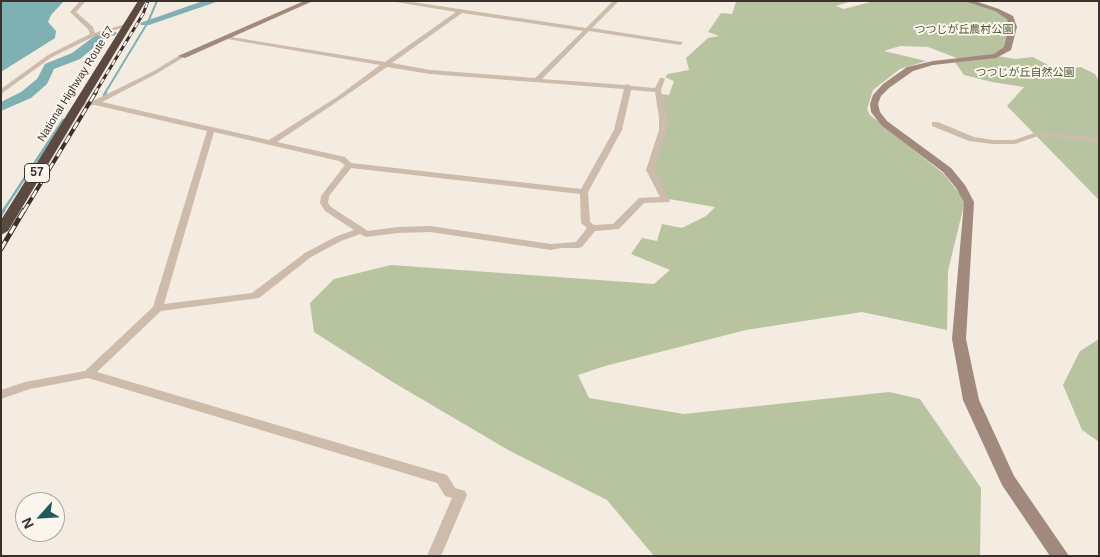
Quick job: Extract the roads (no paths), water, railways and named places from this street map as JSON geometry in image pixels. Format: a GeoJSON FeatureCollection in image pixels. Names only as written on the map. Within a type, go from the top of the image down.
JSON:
{"type":"FeatureCollection","features":[{"type":"Feature","properties":{"kind":"highway","name":"National Highway Route 57"},"geometry":{"type":"LineString","coordinates":[[1,231],[142,1]]}},
{"type":"Feature","properties":{"kind":"street"},"geometry":{"type":"LineString","coordinates":[[83,1],[73,12],[91,28],[93,35]]}},
{"type":"Feature","properties":{"kind":"street"},"geometry":{"type":"LineString","coordinates":[[79,105],[95,103],[154,73],[182,56],[310,1]]}},
{"type":"Feature","properties":{"kind":"street"},"geometry":{"type":"LineString","coordinates":[[393,1],[680,43]]}},
{"type":"Feature","properties":{"kind":"street"},"geometry":{"type":"LineString","coordinates":[[538,79],[616,1]]}},
{"type":"Feature","properties":{"kind":"street"},"geometry":{"type":"LineString","coordinates":[[967,1],[997,10],[1010,18],[1013,26],[1008,48],[996,56],[934,63],[910,69],[886,86],[877,95],[874,104],[876,112],[884,123],[947,170],[962,187],[969,202],[959,338],[970,400],[1008,480],[1060,556]]}},
{"type":"Feature","properties":{"kind":"street"},"geometry":{"type":"LineString","coordinates":[[270,143],[460,11]]}},
{"type":"Feature","properties":{"kind":"street"},"geometry":{"type":"LineString","coordinates":[[1,92],[50,56],[93,35],[129,25]]}},
{"type":"Feature","properties":{"kind":"street"},"geometry":{"type":"LineString","coordinates":[[227,37],[430,72],[628,86],[658,90]]}},
{"type":"Feature","properties":{"kind":"street"},"geometry":{"type":"LineString","coordinates":[[628,86],[618,130],[584,192],[586,223],[592,228],[616,227],[642,200],[666,200],[650,170],[663,130],[664,117],[658,90],[662,80]]}},
{"type":"Feature","properties":{"kind":"street"},"geometry":{"type":"LineString","coordinates":[[95,103],[211,131],[342,159],[349,165],[584,192]]}},
{"type":"Feature","properties":{"kind":"street"},"geometry":{"type":"LineString","coordinates":[[935,124],[966,137],[993,142],[1015,142],[1037,134],[1099,140]]}},
{"type":"Feature","properties":{"kind":"street"},"geometry":{"type":"LineString","coordinates":[[88,374],[158,308],[211,131]]}},
{"type":"Feature","properties":{"kind":"street"},"geometry":{"type":"LineString","coordinates":[[349,165],[325,196],[324,203],[328,209],[348,220],[360,232],[366,234],[430,229],[551,248],[561,244],[579,245],[592,228]]}},
{"type":"Feature","properties":{"kind":"street"},"geometry":{"type":"LineString","coordinates":[[158,308],[255,296],[308,255],[338,239],[360,232]]}},
{"type":"Feature","properties":{"kind":"street"},"geometry":{"type":"LineString","coordinates":[[1,395],[29,385],[88,374],[442,479],[450,492],[460,495],[434,556]]}},
{"type":"Feature","properties":{"kind":"water"},"geometry":{"type":"Polygon","coordinates":[[[1,1],[64,1],[51,15],[48,22],[56,31],[55,38],[1,72],[1,1]]]}},
{"type":"Feature","properties":{"kind":"waterway"},"geometry":{"type":"LineString","coordinates":[[105,93],[148,22],[157,1]]}},
{"type":"Feature","properties":{"kind":"waterway"},"geometry":{"type":"LineString","coordinates":[[145,23],[214,1]]}},
{"type":"Feature","properties":{"kind":"waterway"},"geometry":{"type":"LineString","coordinates":[[1,107],[26,95],[43,81],[49,67],[76,56],[100,37],[111,33]]}},
{"type":"Feature","properties":{"kind":"waterway"},"geometry":{"type":"LineString","coordinates":[[3,211],[63,120]]}},
{"type":"Feature","properties":{"kind":"waterway"},"geometry":{"type":"LineString","coordinates":[[1,215],[4,210]]}},
{"type":"Feature","properties":{"kind":"railway"},"geometry":{"type":"LineString","coordinates":[[95,93],[143,14],[148,1]]}},
{"type":"Feature","properties":{"kind":"railway"},"geometry":{"type":"LineString","coordinates":[[24,211],[96,92]]}},
{"type":"Feature","properties":{"kind":"railway"},"geometry":{"type":"LineString","coordinates":[[1,249],[24,210]]}},
{"type":"Feature","properties":{"kind":"park label","name":"つつじが丘農村公園"},"geometry":{"type":"Point","coordinates":[964,30]}},
{"type":"Feature","properties":{"kind":"park label","name":"つつじが丘自然公園"},"geometry":{"type":"Point","coordinates":[1025,73]}}]}
